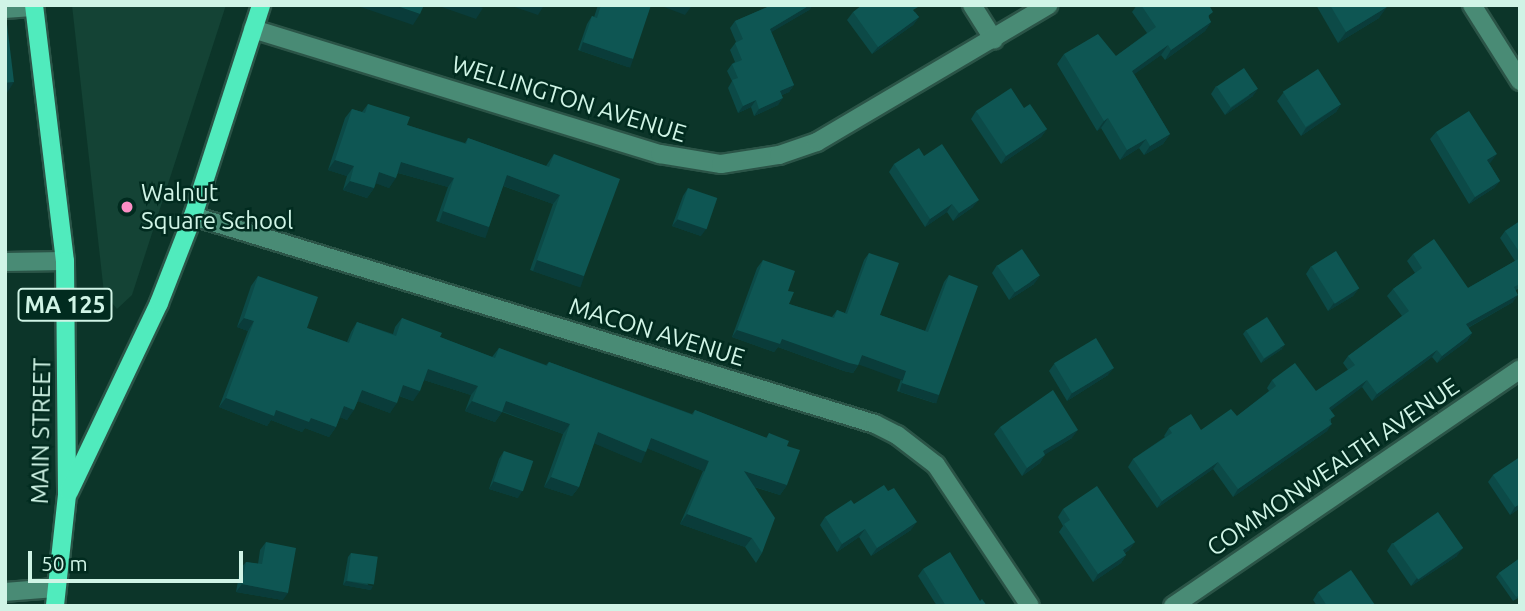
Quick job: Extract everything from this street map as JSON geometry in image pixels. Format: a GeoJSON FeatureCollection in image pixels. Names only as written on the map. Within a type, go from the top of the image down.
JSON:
{"type":"FeatureCollection","features":[{"type":"Feature","properties":{"kind":"main road"},"geometry":{"type":"LineString","coordinates":[[67,495],[132,365],[193,216],[261,5]]}},
{"type":"Feature","properties":{"kind":"main road","name":"MAIN STREET"},"geometry":{"type":"LineString","coordinates":[[34,6],[65,261],[67,495],[55,597]]}},
{"type":"Feature","properties":{"kind":"street"},"geometry":{"type":"LineString","coordinates":[[972,5],[993,40]]}},
{"type":"Feature","properties":{"kind":"street","name":"WELLINGTON AVENUE"},"geometry":{"type":"LineString","coordinates":[[253,29],[660,154],[721,164],[779,155],[817,142],[1049,5]]}},
{"type":"Feature","properties":{"kind":"street"},"geometry":{"type":"LineString","coordinates":[[1472,5],[1520,81]]}},
{"type":"Feature","properties":{"kind":"street"},"geometry":{"type":"LineString","coordinates":[[5,9],[34,6]]}},
{"type":"Feature","properties":{"kind":"street","name":"MACON AVENUE"},"geometry":{"type":"LineString","coordinates":[[193,216],[875,424],[897,435],[936,465],[1030,606]]}},
{"type":"Feature","properties":{"kind":"street"},"geometry":{"type":"LineString","coordinates":[[5,262],[65,261]]}},
{"type":"Feature","properties":{"kind":"street","name":"COMMONWEALTH AVENUE"},"geometry":{"type":"LineString","coordinates":[[1173,606],[1520,369]]}},
{"type":"Feature","properties":{"kind":"street"},"geometry":{"type":"LineString","coordinates":[[5,592],[55,597]]}},
{"type":"Feature","properties":{"kind":"shaded area","name":"Walnut Square School"},"geometry":{"type":"Polygon","coordinates":[[[72,5],[226,5],[132,295],[117,309],[104,293],[72,5]]]}},
{"type":"Feature","properties":{"kind":"building"},"geometry":{"type":"Polygon","coordinates":[[[394,5],[424,5],[420,14],[394,5]]]}},
{"type":"Feature","properties":{"kind":"building"},"geometry":{"type":"Polygon","coordinates":[[[601,5],[651,5],[633,59],[583,42],[592,16],[597,18],[601,5]]]}},
{"type":"Feature","properties":{"kind":"building"},"geometry":{"type":"Polygon","coordinates":[[[772,5],[810,5],[770,29],[794,85],[780,91],[783,98],[759,109],[756,100],[743,106],[732,80],[738,78],[732,64],[742,60],[735,43],[743,39],[735,21],[772,5]]]}},
{"type":"Feature","properties":{"kind":"building"},"geometry":{"type":"Polygon","coordinates":[[[862,5],[917,5],[913,10],[919,17],[878,47],[853,12],[862,5]]]}},
{"type":"Feature","properties":{"kind":"building"},"geometry":{"type":"Polygon","coordinates":[[[1141,5],[1209,5],[1213,12],[1208,16],[1211,22],[1171,50],[1168,45],[1132,71],[1170,134],[1150,146],[1146,139],[1127,150],[1108,118],[1104,121],[1064,54],[1098,34],[1116,56],[1156,27],[1141,5]]]}},
{"type":"Feature","properties":{"kind":"building"},"geometry":{"type":"Polygon","coordinates":[[[1330,5],[1385,5],[1387,7],[1346,32],[1330,5]]]}},
{"type":"Feature","properties":{"kind":"building"},"geometry":{"type":"Polygon","coordinates":[[[5,24],[14,82],[5,83],[5,24]]]}},
{"type":"Feature","properties":{"kind":"building"},"geometry":{"type":"Polygon","coordinates":[[[1244,68],[1258,89],[1231,107],[1217,86],[1244,68]]]}},
{"type":"Feature","properties":{"kind":"building"},"geometry":{"type":"Polygon","coordinates":[[[1318,69],[1341,104],[1306,127],[1283,92],[1318,69]]]}},
{"type":"Feature","properties":{"kind":"building"},"geometry":{"type":"Polygon","coordinates":[[[1011,88],[1024,108],[1030,104],[1047,129],[1006,156],[976,111],[1011,88]]]}},
{"type":"Feature","properties":{"kind":"building"},"geometry":{"type":"Polygon","coordinates":[[[368,104],[410,117],[407,125],[466,144],[468,138],[549,167],[554,154],[620,179],[584,276],[537,260],[560,195],[507,175],[489,227],[443,211],[454,178],[401,162],[396,178],[379,172],[374,188],[350,181],[354,166],[335,160],[352,109],[365,113],[368,104]]]}},
{"type":"Feature","properties":{"kind":"building"},"geometry":{"type":"Polygon","coordinates":[[[1469,111],[1497,154],[1487,160],[1500,181],[1475,197],[1436,132],[1469,111]]]}},
{"type":"Feature","properties":{"kind":"building"},"geometry":{"type":"Polygon","coordinates":[[[942,144],[979,200],[959,213],[952,204],[930,219],[894,164],[919,148],[924,156],[942,144]]]}},
{"type":"Feature","properties":{"kind":"building"},"geometry":{"type":"Polygon","coordinates":[[[688,188],[717,198],[707,229],[677,219],[688,188]]]}},
{"type":"Feature","properties":{"kind":"building"},"geometry":{"type":"Polygon","coordinates":[[[1520,221],[1520,253],[1505,231],[1520,221]]]}},
{"type":"Feature","properties":{"kind":"building"},"geometry":{"type":"Polygon","coordinates":[[[1434,239],[1468,288],[1520,258],[1520,284],[1514,287],[1518,295],[1466,324],[1472,333],[1442,356],[1437,350],[1377,394],[1367,380],[1329,408],[1335,416],[1329,420],[1332,424],[1238,489],[1218,462],[1162,501],[1133,459],[1172,433],[1169,428],[1191,414],[1201,430],[1231,409],[1237,416],[1276,386],[1272,380],[1295,363],[1316,391],[1355,365],[1348,356],[1409,311],[1393,289],[1422,268],[1413,254],[1434,239]]]}},
{"type":"Feature","properties":{"kind":"building"},"geometry":{"type":"Polygon","coordinates":[[[1022,249],[1040,276],[1015,292],[997,266],[1022,249]]]}},
{"type":"Feature","properties":{"kind":"building"},"geometry":{"type":"Polygon","coordinates":[[[1336,251],[1359,288],[1335,304],[1311,266],[1336,251]]]}},
{"type":"Feature","properties":{"kind":"building"},"geometry":{"type":"Polygon","coordinates":[[[869,253],[899,263],[880,315],[928,332],[949,275],[978,286],[939,395],[902,383],[906,371],[862,355],[858,365],[782,339],[780,344],[737,330],[763,260],[795,271],[788,291],[794,292],[789,304],[834,318],[837,310],[847,314],[869,253]]]}},
{"type":"Feature","properties":{"kind":"building"},"geometry":{"type":"Polygon","coordinates":[[[258,276],[318,297],[307,328],[349,343],[357,322],[396,336],[402,318],[442,333],[440,337],[495,358],[499,348],[547,366],[549,362],[693,415],[695,410],[767,438],[769,433],[789,441],[787,446],[800,450],[787,485],[744,471],[775,518],[762,553],[752,538],[687,514],[709,461],[651,438],[646,452],[598,432],[579,487],[551,477],[570,424],[506,401],[502,412],[472,401],[478,386],[428,369],[420,391],[403,385],[397,403],[362,390],[354,410],[344,406],[336,427],[311,418],[309,422],[276,410],[274,416],[226,398],[254,321],[244,318],[258,276]]]}},
{"type":"Feature","properties":{"kind":"building"},"geometry":{"type":"Polygon","coordinates":[[[1267,317],[1285,345],[1264,358],[1246,331],[1267,317]]]}},
{"type":"Feature","properties":{"kind":"building"},"geometry":{"type":"Polygon","coordinates":[[[1096,338],[1114,368],[1072,393],[1054,363],[1096,338]]]}},
{"type":"Feature","properties":{"kind":"building"},"geometry":{"type":"Polygon","coordinates":[[[1053,390],[1078,430],[1043,451],[1045,455],[1027,468],[1000,427],[1053,390]]]}},
{"type":"Feature","properties":{"kind":"building"},"geometry":{"type":"Polygon","coordinates":[[[504,451],[533,461],[523,491],[494,481],[504,451]]]}},
{"type":"Feature","properties":{"kind":"building"},"geometry":{"type":"Polygon","coordinates":[[[1520,457],[1520,504],[1515,507],[1493,475],[1520,457]]]}},
{"type":"Feature","properties":{"kind":"building"},"geometry":{"type":"Polygon","coordinates":[[[884,485],[888,491],[894,488],[917,522],[877,548],[865,529],[842,544],[825,517],[851,500],[854,504],[884,485]]]}},
{"type":"Feature","properties":{"kind":"building"},"geometry":{"type":"Polygon","coordinates":[[[1097,486],[1135,542],[1123,550],[1126,555],[1098,574],[1064,524],[1070,520],[1063,509],[1097,486]]]}},
{"type":"Feature","properties":{"kind":"building"},"geometry":{"type":"Polygon","coordinates":[[[1438,512],[1463,548],[1418,580],[1393,544],[1438,512]]]}},
{"type":"Feature","properties":{"kind":"building"},"geometry":{"type":"Polygon","coordinates":[[[266,542],[296,548],[288,593],[242,584],[246,562],[262,564],[266,542]]]}},
{"type":"Feature","properties":{"kind":"building"},"geometry":{"type":"Polygon","coordinates":[[[950,552],[980,601],[982,599],[987,606],[946,606],[923,569],[950,552]]]}},
{"type":"Feature","properties":{"kind":"building"},"geometry":{"type":"Polygon","coordinates":[[[351,553],[378,557],[374,584],[347,581],[351,553]]]}},
{"type":"Feature","properties":{"kind":"building"},"geometry":{"type":"Polygon","coordinates":[[[1520,558],[1520,595],[1516,597],[1499,573],[1520,558]]]}},
{"type":"Feature","properties":{"kind":"building"},"geometry":{"type":"Polygon","coordinates":[[[1351,570],[1375,605],[1327,606],[1318,592],[1351,570]]]}},
{"type":"Feature","properties":{"kind":"place","name":"Walnut Square School"},"geometry":{"type":"Point","coordinates":[127,207]}}]}
